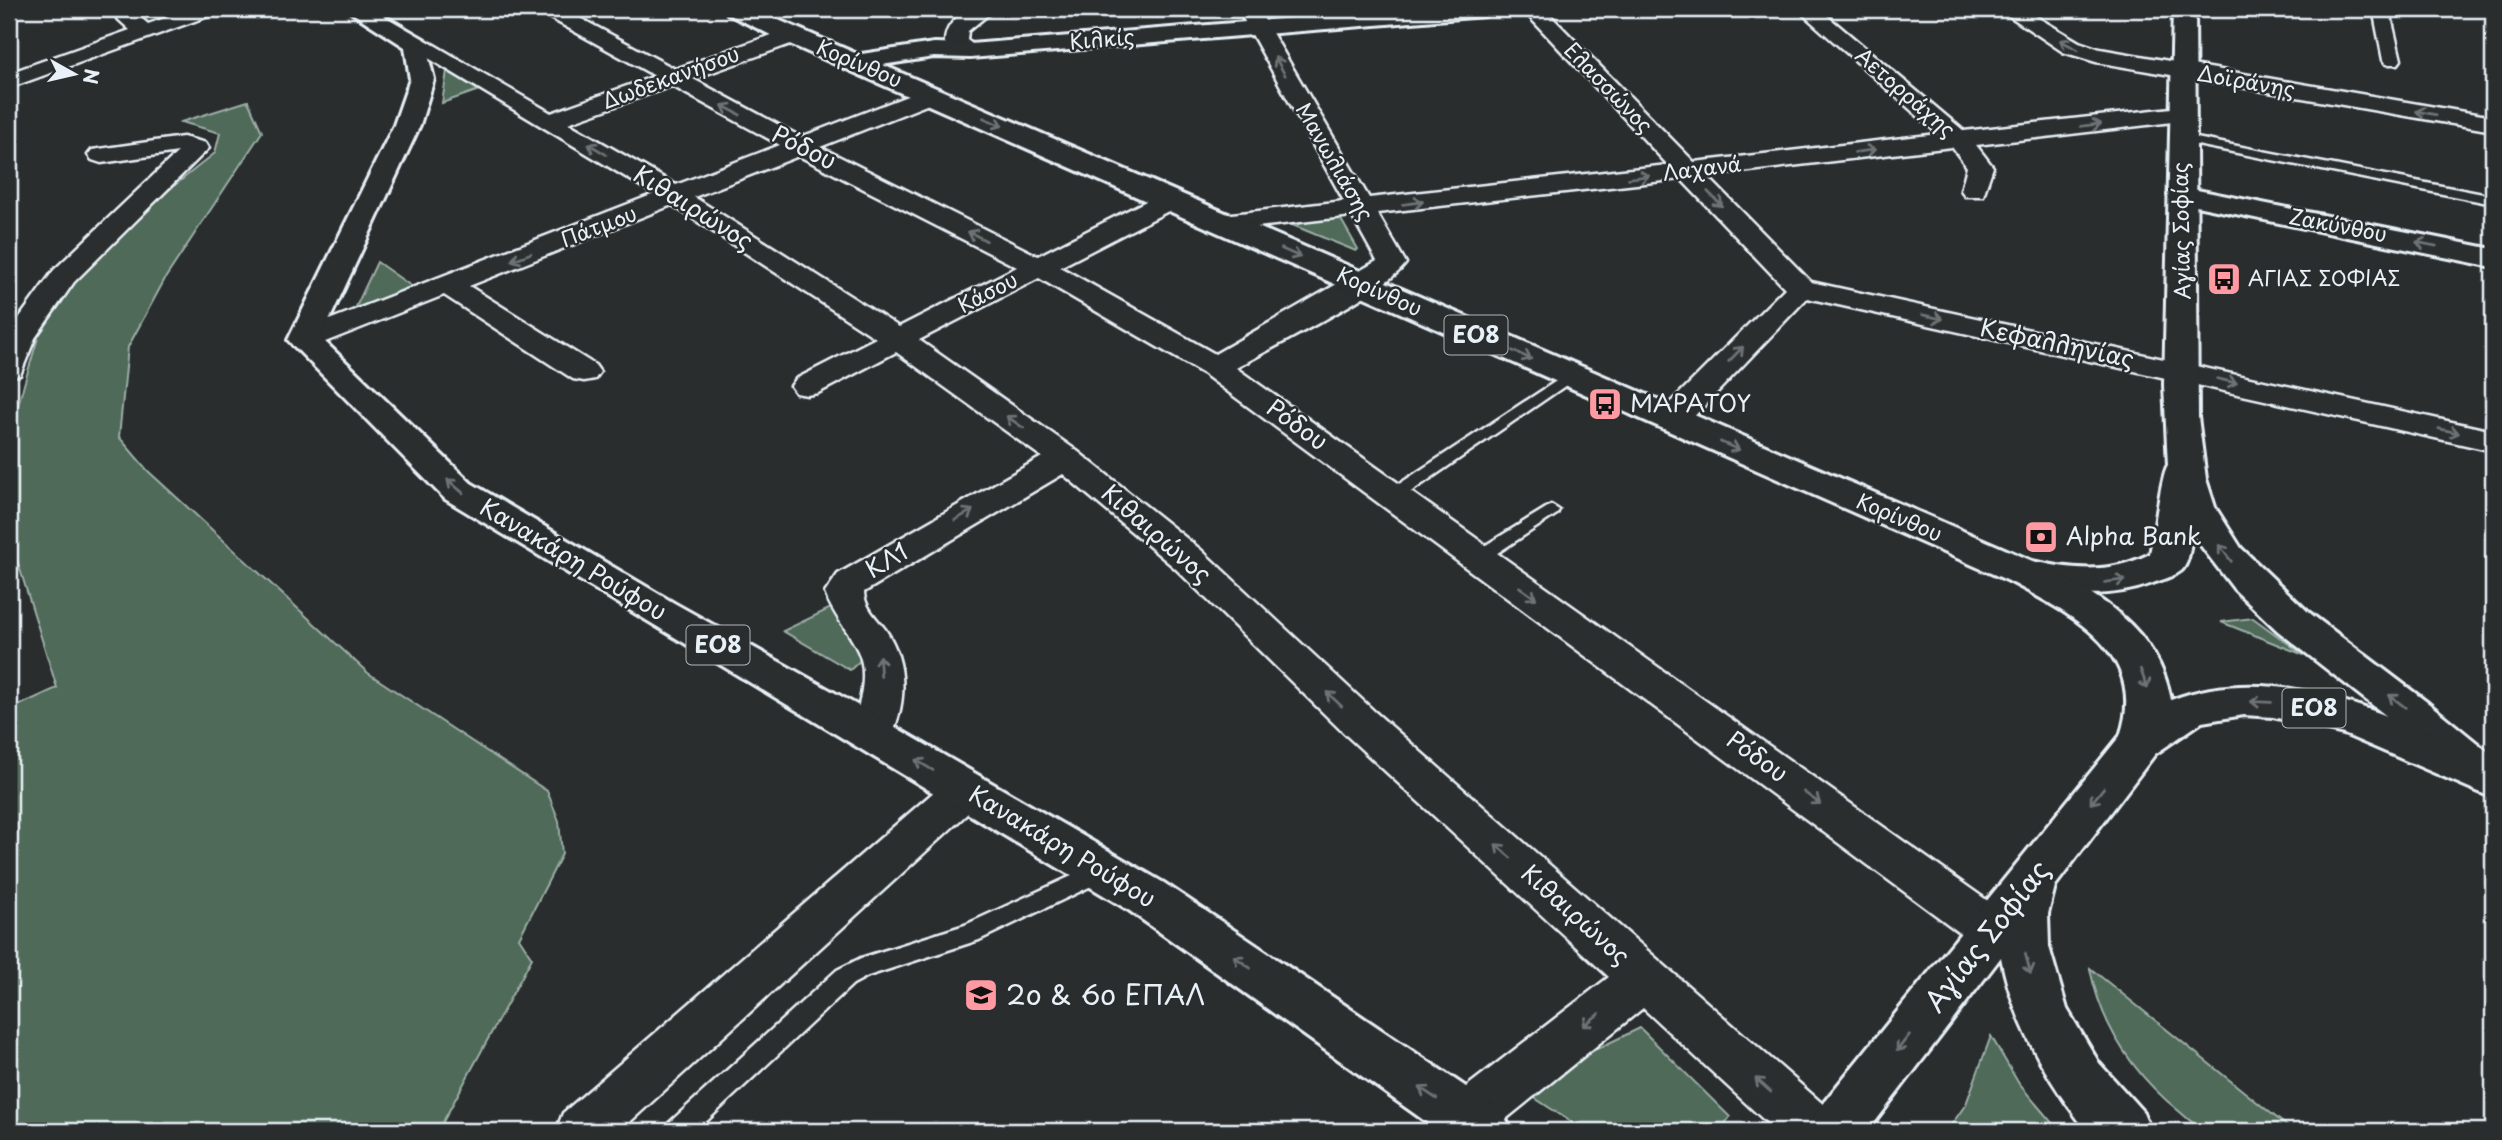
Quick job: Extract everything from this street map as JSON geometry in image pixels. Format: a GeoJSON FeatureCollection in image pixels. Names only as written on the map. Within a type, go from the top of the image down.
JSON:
{"type":"FeatureCollection","features":[{"type":"Feature","properties":{"kind":"main road"},"geometry":{"type":"LineString","coordinates":[[304,340],[407,125],[422,79],[416,44],[356,9]]}},
{"type":"Feature","properties":{"kind":"main road","name":"Κορίνθου"},"geometry":{"type":"LineString","coordinates":[[736,9],[791,36],[886,75],[2023,572]]}},
{"type":"Feature","properties":{"kind":"main road","name":"Κιλκίς"},"geometry":{"type":"LineString","coordinates":[[855,62],[934,50],[971,51],[1253,18],[1485,9]]}},
{"type":"Feature","properties":{"kind":"main road","name":"Αγίας Σοφίας"},"geometry":{"type":"LineString","coordinates":[[2184,9],[2181,134],[2184,453]]}},
{"type":"Feature","properties":{"kind":"main road","name":"Κιλκίς"},"geometry":{"type":"LineString","coordinates":[[886,75],[971,51]]}},
{"type":"Feature","properties":{"kind":"main road","name":"Ζακύνθου"},"geometry":{"type":"LineString","coordinates":[[2182,195],[2493,258]]}},
{"type":"Feature","properties":{"kind":"main road","name":"Κανακάρη Ρούφου"},"geometry":{"type":"LineString","coordinates":[[304,340],[458,491],[660,613],[872,733],[1103,870],[1223,948],[1364,1050],[1475,1125]]}},
{"type":"Feature","properties":{"kind":"main road"},"geometry":{"type":"LineString","coordinates":[[2023,572],[2074,583],[2115,583],[2146,573],[2168,561],[2180,495],[2180,461],[2184,453]]}},
{"type":"Feature","properties":{"kind":"main road"},"geometry":{"type":"LineString","coordinates":[[2184,453],[2190,492],[2200,514],[2215,540],[2246,578],[2280,609],[2490,778]]}},
{"type":"Feature","properties":{"kind":"main road","name":"ΕΟ8"},"geometry":{"type":"LineString","coordinates":[[2023,572],[2075,599],[2111,627],[2128,647],[2139,665],[2150,699],[2140,743]]}},
{"type":"Feature","properties":{"kind":"main road","name":"ΕΟ8"},"geometry":{"type":"LineString","coordinates":[[2140,743],[2172,720],[2201,706],[2242,702],[2299,705],[2353,718],[2490,778]]}},
{"type":"Feature","properties":{"kind":"main road","name":"Αγίας Σοφίας"},"geometry":{"type":"LineString","coordinates":[[1835,1131],[2140,743]]}},
{"type":"Feature","properties":{"kind":"main road","name":"ΕΟ8"},"geometry":{"type":"LineString","coordinates":[[2035,874],[2025,899],[2024,915],[2024,951],[2032,981],[2046,1018],[2075,1078],[2123,1131]]}},
{"type":"Feature","properties":{"kind":"street"},"geometry":{"type":"LineString","coordinates":[[117,9],[145,32]]}},
{"type":"Feature","properties":{"kind":"street"},"geometry":{"type":"LineString","coordinates":[[12,81],[210,9]]}},
{"type":"Feature","properties":{"kind":"street","name":"Ρόδου"},"geometry":{"type":"LineString","coordinates":[[548,9],[801,147],[1135,318],[1215,367],[1992,930]]}},
{"type":"Feature","properties":{"kind":"street"},"geometry":{"type":"LineString","coordinates":[[971,51],[956,43],[955,33],[959,26],[985,9]]}},
{"type":"Feature","properties":{"kind":"street","name":"Ελασσώνος"},"geometry":{"type":"LineString","coordinates":[[1532,9],[1801,288]]}},
{"type":"Feature","properties":{"kind":"street","name":"Αετορράχης"},"geometry":{"type":"LineString","coordinates":[[1807,9],[1959,140],[1980,167],[1974,190]]}},
{"type":"Feature","properties":{"kind":"street","name":"Δοϊράνης"},"geometry":{"type":"LineString","coordinates":[[2009,9],[2079,50],[2183,71],[2493,124]]}},
{"type":"Feature","properties":{"kind":"street"},"geometry":{"type":"LineString","coordinates":[[2381,9],[2392,60]]}},
{"type":"Feature","properties":{"kind":"street","name":"Μανωλιάσης"},"geometry":{"type":"LineString","coordinates":[[1253,18],[1392,264],[1362,284]]}},
{"type":"Feature","properties":{"kind":"street","name":"Δωδεκανήσου"},"geometry":{"type":"LineString","coordinates":[[551,121],[791,36]]}},
{"type":"Feature","properties":{"kind":"street","name":"Κιθαιρώνος"},"geometry":{"type":"LineString","coordinates":[[416,44],[677,197],[898,339],[1065,457],[1188,559],[1360,723],[1814,1131]]}},
{"type":"Feature","properties":{"kind":"street","name":"Πάτμου"},"geometry":{"type":"LineString","coordinates":[[304,340],[677,197],[931,95]]}},
{"type":"Feature","properties":{"kind":"street","name":"Λαχανά"},"geometry":{"type":"LineString","coordinates":[[1223,223],[2127,120],[2181,134]]}},
{"type":"Feature","properties":{"kind":"street"},"geometry":{"type":"LineString","coordinates":[[9,368],[20,338],[64,276],[197,148],[183,144],[101,155]]}},
{"type":"Feature","properties":{"kind":"street","name":"Κάσου"},"geometry":{"type":"LineString","coordinates":[[807,386],[1169,200]]}},
{"type":"Feature","properties":{"kind":"street"},"geometry":{"type":"LineString","coordinates":[[1215,367],[1362,284]]}},
{"type":"Feature","properties":{"kind":"street"},"geometry":{"type":"LineString","coordinates":[[448,285],[583,372]]}},
{"type":"Feature","properties":{"kind":"street"},"geometry":{"type":"LineString","coordinates":[[1672,420],[1801,288]]}},
{"type":"Feature","properties":{"kind":"street","name":"Κεφαλληνίας"},"geometry":{"type":"LineString","coordinates":[[1801,288],[2493,441]]}},
{"type":"Feature","properties":{"kind":"street","name":"ΚΛ1"},"geometry":{"type":"LineString","coordinates":[[872,733],[879,706],[880,656],[847,605],[844,593],[851,583],[1065,457]]}},
{"type":"Feature","properties":{"kind":"street"},"geometry":{"type":"LineString","coordinates":[[582,1131],[965,790]]}},
{"type":"Feature","properties":{"kind":"street"},"geometry":{"type":"LineString","coordinates":[[1475,1125],[1645,978]]}},
{"type":"Feature","properties":{"kind":"lane"},"geometry":{"type":"LineString","coordinates":[[2181,134],[2493,200]]}},
{"type":"Feature","properties":{"kind":"lane"},"geometry":{"type":"LineString","coordinates":[[1394,496],[1570,376]]}},
{"type":"Feature","properties":{"kind":"lane"},"geometry":{"type":"LineString","coordinates":[[1479,557],[1551,510]]}},
{"type":"Feature","properties":{"kind":"lane"},"geometry":{"type":"LineString","coordinates":[[678,1131],[845,977],[861,968],[971,933],[1103,870]]}},
{"type":"Feature","properties":{"kind":"green space"},"geometry":{"type":"Polygon","coordinates":[[[447,71],[482,89],[442,103],[447,71]]]}},
{"type":"Feature","properties":{"kind":"green space"},"geometry":{"type":"Polygon","coordinates":[[[248,101],[262,132],[166,277],[128,347],[119,437],[148,471],[368,673],[547,791],[559,821],[562,854],[519,938],[532,958],[438,1131],[9,1131],[9,710],[57,688],[14,550],[9,550],[9,435],[40,331],[77,275],[129,222],[215,153],[220,133],[181,122],[248,101]]]}},
{"type":"Feature","properties":{"kind":"green space"},"geometry":{"type":"Polygon","coordinates":[[[1339,216],[1358,249],[1356,251],[1285,222],[1339,216]]]}},
{"type":"Feature","properties":{"kind":"green space"},"geometry":{"type":"Polygon","coordinates":[[[377,262],[414,288],[353,313],[377,262]]]}},
{"type":"Feature","properties":{"kind":"green space"},"geometry":{"type":"Polygon","coordinates":[[[835,606],[864,657],[850,670],[783,631],[835,606]]]}},
{"type":"Feature","properties":{"kind":"green space"},"geometry":{"type":"Polygon","coordinates":[[[2253,618],[2304,655],[2221,622],[2253,618]]]}},
{"type":"Feature","properties":{"kind":"green space"},"geometry":{"type":"Polygon","coordinates":[[[2090,968],[2293,1131],[2215,1132],[2204,1130],[2193,1123],[2163,1098],[2134,1066],[2122,1048],[2103,1011],[2090,968]]]}},
{"type":"Feature","properties":{"kind":"green space"},"geometry":{"type":"Polygon","coordinates":[[[1640,1028],[1730,1117],[1719,1131],[1585,1131],[1518,1087],[1640,1028]]]}},
{"type":"Feature","properties":{"kind":"green space"},"geometry":{"type":"Polygon","coordinates":[[[1991,1036],[2019,1084],[2059,1131],[1947,1131],[1966,1104],[1991,1036]]]}},
{"type":"Feature","properties":{"kind":"place","name":"ΑΓΙΑΣ ΣΟΦΙΑΣ"},"geometry":{"type":"Point","coordinates":[2224,279]}},
{"type":"Feature","properties":{"kind":"place","name":"ΜΑΡΑΤΟΥ"},"geometry":{"type":"Point","coordinates":[1605,404]}},
{"type":"Feature","properties":{"kind":"place","name":"Alpha Bank"},"geometry":{"type":"Point","coordinates":[2041,537]}},
{"type":"Feature","properties":{"kind":"place","name":"2ο & 6ο ΕΠΑΛ"},"geometry":{"type":"Point","coordinates":[981,995]}}]}
